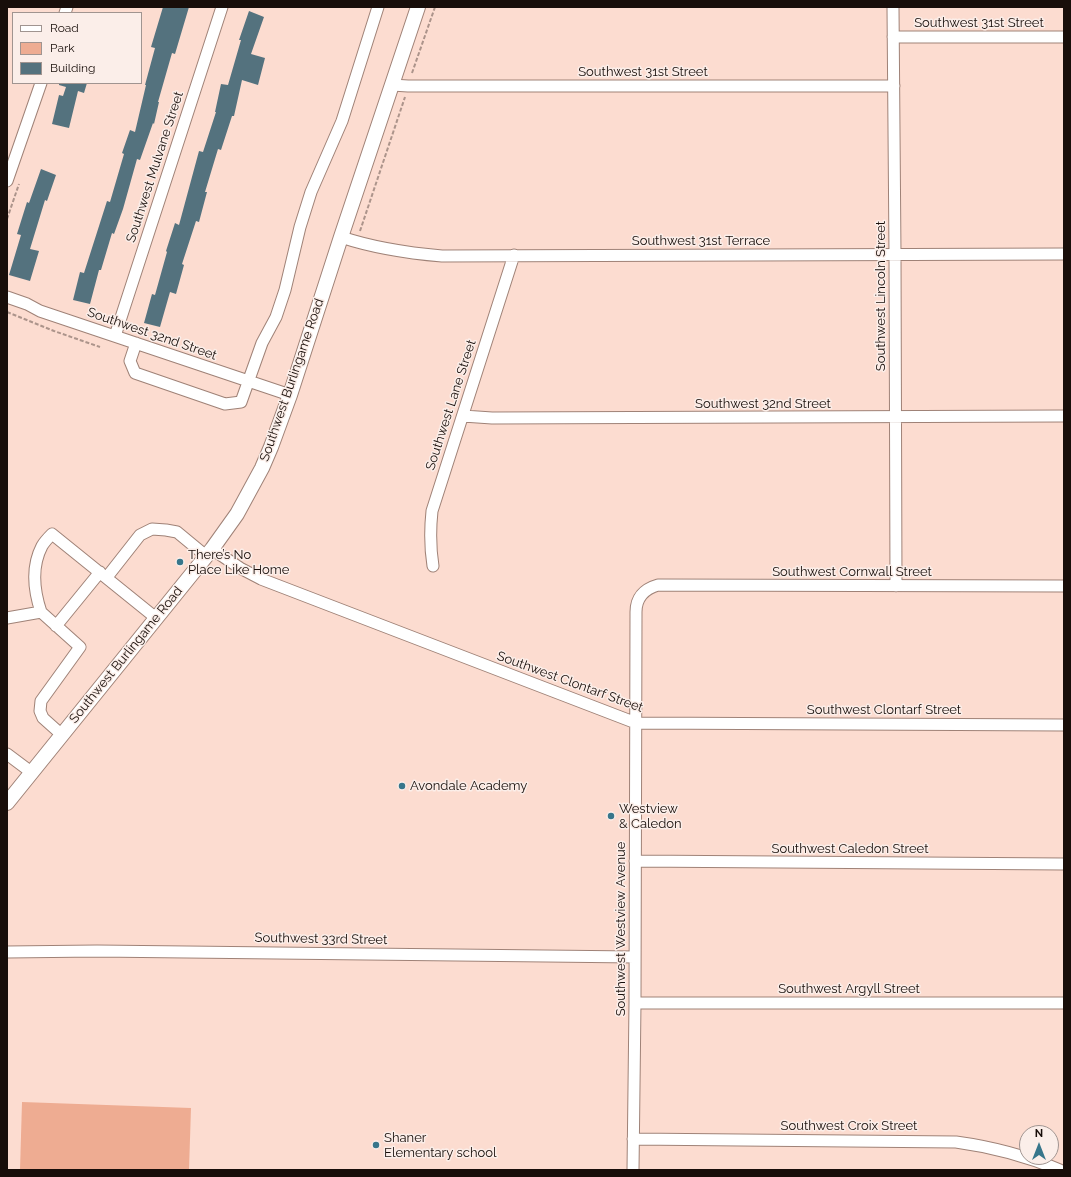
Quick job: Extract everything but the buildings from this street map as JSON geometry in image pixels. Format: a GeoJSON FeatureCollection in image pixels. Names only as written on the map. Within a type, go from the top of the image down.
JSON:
{"type":"FeatureCollection","features":[{"type":"Feature","properties":{"kind":"main road","name":"Southwest Burlingame Road"},"geometry":{"type":"LineString","coordinates":[[7,802],[209,552],[237,514],[262,468],[290,395],[418,7]]}},
{"type":"Feature","properties":{"kind":"street","name":"Southwest Mulvane Street"},"geometry":{"type":"LineString","coordinates":[[115,336],[222,7]]}},
{"type":"Feature","properties":{"kind":"street"},"geometry":{"type":"LineString","coordinates":[[136,344],[130,361],[135,373],[225,404],[241,402],[262,343],[276,317],[285,290],[300,227],[311,192],[342,121],[378,7]]}},
{"type":"Feature","properties":{"kind":"street","name":"Southwest Lincoln Street"},"geometry":{"type":"LineString","coordinates":[[893,7],[896,586]]}},
{"type":"Feature","properties":{"kind":"street","name":"Southwest 31st Street"},"geometry":{"type":"LineString","coordinates":[[893,37],[1064,37]]}},
{"type":"Feature","properties":{"kind":"street"},"geometry":{"type":"LineString","coordinates":[[7,181],[41,84]]}},
{"type":"Feature","properties":{"kind":"street","name":"Southwest 31st Street"},"geometry":{"type":"LineString","coordinates":[[392,85],[894,86]]}},
{"type":"Feature","properties":{"kind":"street","name":"Southwest 31st Terrace"},"geometry":{"type":"LineString","coordinates":[[341,237],[368,245],[414,254],[442,256],[1064,254]]}},
{"type":"Feature","properties":{"kind":"street","name":"Southwest Lane Street"},"geometry":{"type":"LineString","coordinates":[[433,566],[430,531],[432,511],[514,255]]}},
{"type":"Feature","properties":{"kind":"street","name":"Southwest 32nd Street"},"geometry":{"type":"LineString","coordinates":[[7,297],[27,304],[40,311],[290,395]]}},
{"type":"Feature","properties":{"kind":"street","name":"Southwest 32nd Street"},"geometry":{"type":"LineString","coordinates":[[463,416],[492,418],[1064,416]]}},
{"type":"Feature","properties":{"kind":"street","name":"Southwest Clontarf Street"},"geometry":{"type":"LineString","coordinates":[[56,626],[140,536],[152,529],[166,530],[177,532],[209,552],[261,579],[636,723],[1064,725]]}},
{"type":"Feature","properties":{"kind":"street"},"geometry":{"type":"LineString","coordinates":[[62,735],[43,718],[40,710],[42,701],[80,647],[41,612],[34,578],[36,561],[42,545],[52,534],[156,618]]}},
{"type":"Feature","properties":{"kind":"street","name":"Southwest Cornwall Street"},"geometry":{"type":"LineString","coordinates":[[642,594],[651,587],[658,585],[1064,586]]}},
{"type":"Feature","properties":{"kind":"street","name":"Southwest Westview Avenue"},"geometry":{"type":"LineString","coordinates":[[633,1170],[636,607],[642,594]]}},
{"type":"Feature","properties":{"kind":"street"},"geometry":{"type":"LineString","coordinates":[[7,618],[41,612]]}},
{"type":"Feature","properties":{"kind":"street"},"geometry":{"type":"LineString","coordinates":[[7,754],[31,772]]}},
{"type":"Feature","properties":{"kind":"street","name":"Southwest Caledon Street"},"geometry":{"type":"LineString","coordinates":[[635,861],[1064,864]]}},
{"type":"Feature","properties":{"kind":"street","name":"Southwest 33rd Street"},"geometry":{"type":"LineString","coordinates":[[7,952],[97,951],[635,957]]}},
{"type":"Feature","properties":{"kind":"street","name":"Southwest Argyll Street"},"geometry":{"type":"LineString","coordinates":[[635,1003],[1064,1003]]}},
{"type":"Feature","properties":{"kind":"street","name":"Southwest Croix Street"},"geometry":{"type":"LineString","coordinates":[[633,1139],[956,1142],[986,1146],[1016,1153],[1060,1170]]}},
{"type":"Feature","properties":{"kind":"path"},"geometry":{"type":"LineString","coordinates":[[412,73],[435,7]]}},
{"type":"Feature","properties":{"kind":"path"},"geometry":{"type":"LineString","coordinates":[[360,231],[405,95]]}},
{"type":"Feature","properties":{"kind":"path"},"geometry":{"type":"LineString","coordinates":[[7,312],[54,331],[100,347]]}},
{"type":"Feature","properties":{"kind":"green space"},"geometry":{"type":"Polygon","coordinates":[[[22,1102],[191,1108],[189,1170],[20,1170],[22,1102]]]}},
{"type":"Feature","properties":{"kind":"place","name":"There’s No Place Like Home"},"geometry":{"type":"Point","coordinates":[180,562]}},
{"type":"Feature","properties":{"kind":"place","name":"Avondale Academy"},"geometry":{"type":"Point","coordinates":[402,786]}},
{"type":"Feature","properties":{"kind":"place","name":"Westview & Caledon"},"geometry":{"type":"Point","coordinates":[611,816]}},
{"type":"Feature","properties":{"kind":"place","name":"Shaner Elementary school"},"geometry":{"type":"Point","coordinates":[376,1145]}}]}
